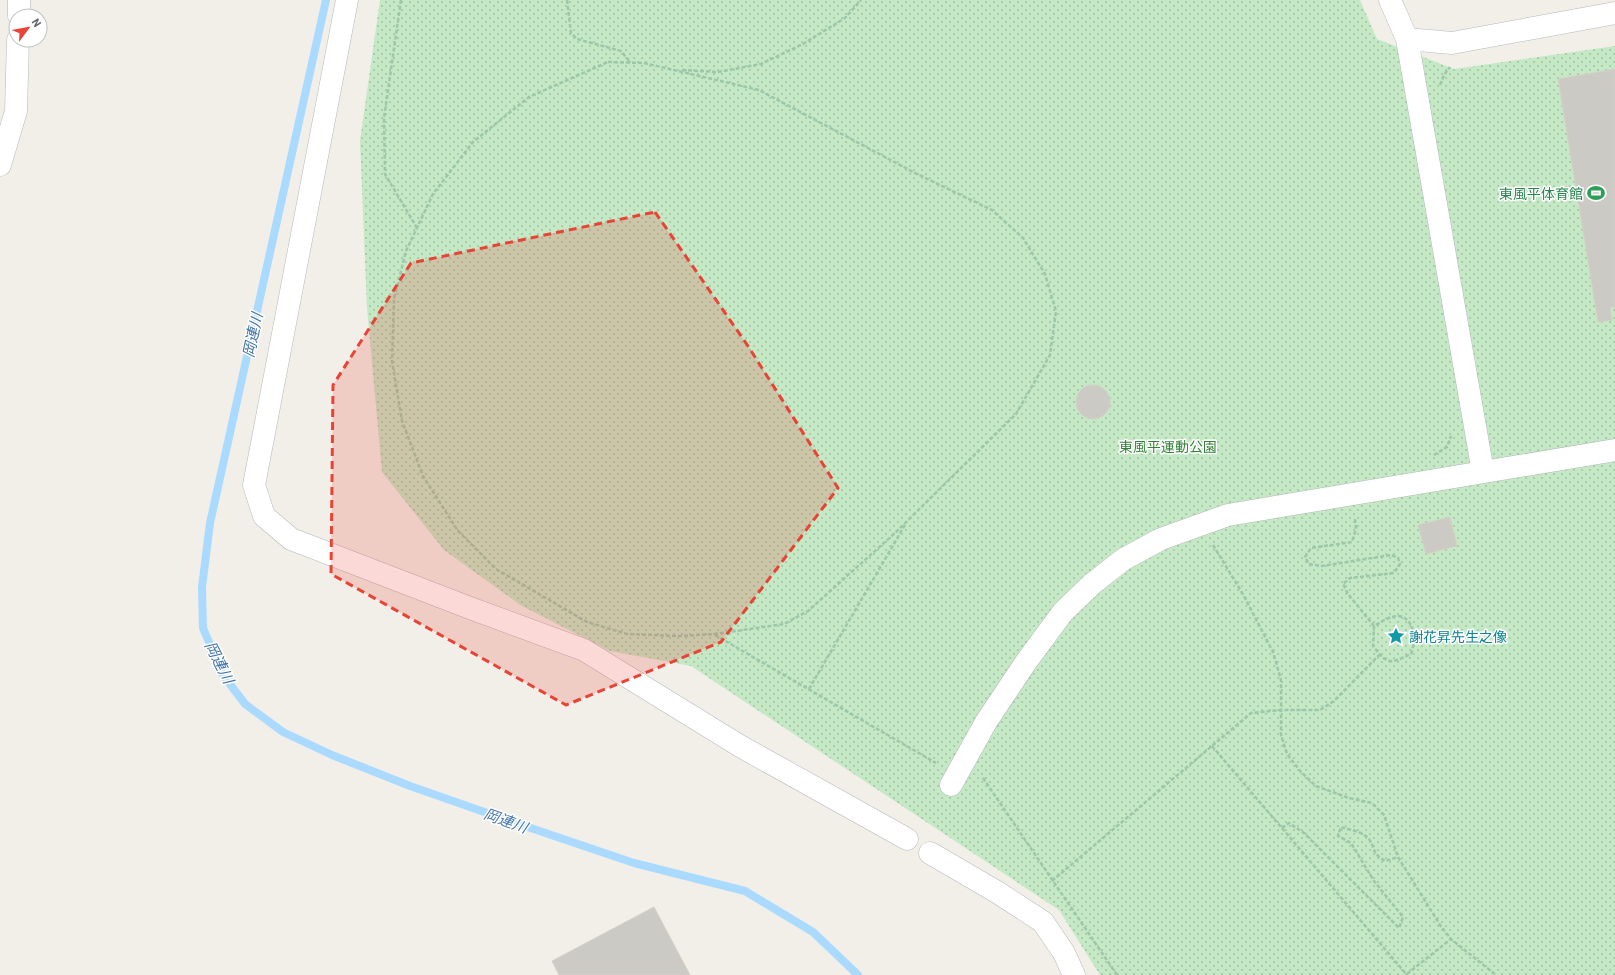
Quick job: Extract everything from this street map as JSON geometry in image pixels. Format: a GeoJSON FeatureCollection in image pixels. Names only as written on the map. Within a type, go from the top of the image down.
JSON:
{"type":"FeatureCollection","features":[{"type":"Feature","properties":{"kind":"street"},"geometry":{"type":"LineString","coordinates":[[347,0],[254,485],[264,516],[291,539],[584,650],[740,746],[907,839]]}},
{"type":"Feature","properties":{"kind":"street"},"geometry":{"type":"LineString","coordinates":[[1390,0],[1406,39],[1482,472]]}},
{"type":"Feature","properties":{"kind":"street"},"geometry":{"type":"LineString","coordinates":[[1406,39],[1452,43],[1615,13]]}},
{"type":"Feature","properties":{"kind":"street"},"geometry":{"type":"LineString","coordinates":[[0,165],[16,111],[18,48]]}},
{"type":"Feature","properties":{"kind":"street"},"geometry":{"type":"LineString","coordinates":[[951,785],[986,722],[1026,662],[1063,612],[1092,584],[1124,559],[1161,539],[1228,515],[1615,450]]}},
{"type":"Feature","properties":{"kind":"street"},"geometry":{"type":"LineString","coordinates":[[930,853],[997,892],[1043,922],[1064,953],[1074,975]]}},
{"type":"Feature","properties":{"kind":"path"},"geometry":{"type":"LineString","coordinates":[[401,0],[384,118],[385,174],[417,228]]}},
{"type":"Feature","properties":{"kind":"path"},"geometry":{"type":"LineString","coordinates":[[567,0],[571,33],[577,39],[622,51],[631,63]]}},
{"type":"Feature","properties":{"kind":"path"},"geometry":{"type":"LineString","coordinates":[[676,70],[718,72],[761,64],[803,44],[845,18],[860,0]]}},
{"type":"Feature","properties":{"kind":"path"},"geometry":{"type":"LineString","coordinates":[[608,62],[644,63],[758,90],[915,173],[992,210],[1023,238],[1045,274],[1056,311],[1050,355],[1016,414],[907,521],[808,611],[784,624],[714,634],[679,636],[627,634],[587,622],[496,569],[458,530],[423,476],[402,421],[392,361],[394,299],[406,251],[417,228],[433,194],[473,142],[529,97],[608,62]]}},
{"type":"Feature","properties":{"kind":"path"},"geometry":{"type":"LineString","coordinates":[[1428,459],[1447,447],[1452,434]]}},
{"type":"Feature","properties":{"kind":"path"},"geometry":{"type":"LineString","coordinates":[[1355,512],[1356,529],[1352,542],[1311,548],[1305,557],[1309,564],[1322,566],[1391,555],[1398,558],[1400,564],[1394,573],[1350,578],[1343,584],[1348,594],[1374,626],[1373,646],[1379,655],[1383,659],[1395,662],[1411,654],[1414,648],[1414,632],[1408,622],[1398,616],[1385,619],[1374,626]]}},
{"type":"Feature","properties":{"kind":"path"},"geometry":{"type":"LineString","coordinates":[[809,689],[907,521]]}},
{"type":"Feature","properties":{"kind":"path"},"geometry":{"type":"LineString","coordinates":[[1219,543],[1212,545],[1244,596],[1273,652],[1282,680],[1281,735],[1287,754],[1300,772],[1316,786],[1349,798],[1372,803],[1384,815],[1398,857],[1440,925],[1451,939],[1496,975]]}},
{"type":"Feature","properties":{"kind":"path"},"geometry":{"type":"LineString","coordinates":[[714,634],[938,764],[936,769]]}},
{"type":"Feature","properties":{"kind":"path"},"geometry":{"type":"LineString","coordinates":[[1052,881],[1250,713],[1281,710],[1320,710],[1334,701],[1379,655]]}},
{"type":"Feature","properties":{"kind":"path"},"geometry":{"type":"LineString","coordinates":[[1212,746],[1407,975],[1451,939]]}},
{"type":"Feature","properties":{"kind":"path"},"geometry":{"type":"LineString","coordinates":[[980,774],[1052,881],[1118,975]]}},
{"type":"Feature","properties":{"kind":"path"},"geometry":{"type":"LineString","coordinates":[[1282,828],[1289,823],[1304,832],[1399,928],[1403,917],[1374,881],[1351,844],[1338,836],[1341,827],[1360,833],[1368,838],[1377,856],[1385,860],[1398,857]]}},
{"type":"Feature","properties":{"kind":"highlighted area"},"geometry":{"type":"Polygon","coordinates":[[[655,212],[748,346],[838,488],[721,642],[566,705],[331,574],[333,385],[411,263],[655,212]]]}},
{"type":"Feature","properties":{"kind":"green space","name":"東風平運動公園"},"geometry":{"type":"Polygon","coordinates":[[[380,0],[1360,0],[1377,39],[1454,69],[1615,46],[1615,975],[1100,975],[1059,910],[691,666],[610,651],[522,606],[444,550],[382,472],[367,308],[360,141],[380,0]]]}},
{"type":"Feature","properties":{"kind":"building","name":"東風平体育館"},"geometry":{"type":"Polygon","coordinates":[[[1615,69],[1615,307],[1610,307],[1612,320],[1598,322],[1558,79],[1615,69]]]}},
{"type":"Feature","properties":{"kind":"building"},"geometry":{"type":"Polygon","coordinates":[[[1093,385],[1105,390],[1110,402],[1105,414],[1093,419],[1081,414],[1076,402],[1081,390],[1093,385]]]}},
{"type":"Feature","properties":{"kind":"building"},"geometry":{"type":"Polygon","coordinates":[[[1450,517],[1457,546],[1426,554],[1418,525],[1450,517]]]}},
{"type":"Feature","properties":{"kind":"building"},"geometry":{"type":"Polygon","coordinates":[[[654,907],[690,975],[559,975],[552,961],[654,907]]]}},
{"type":"Feature","properties":{"kind":"waterway","name":"岡連川"},"geometry":{"type":"LineString","coordinates":[[326,0],[210,523],[202,587],[203,628],[223,675],[245,704],[283,732],[332,755],[410,786],[634,863],[745,891],[813,932],[858,975]]}},
{"type":"Feature","properties":{"kind":"place","name":"東風平体育館"},"geometry":{"type":"Point","coordinates":[1596,193]}},
{"type":"Feature","properties":{"kind":"place","name":"謝花昇先生之像"},"geometry":{"type":"Point","coordinates":[1396,636]}}]}
